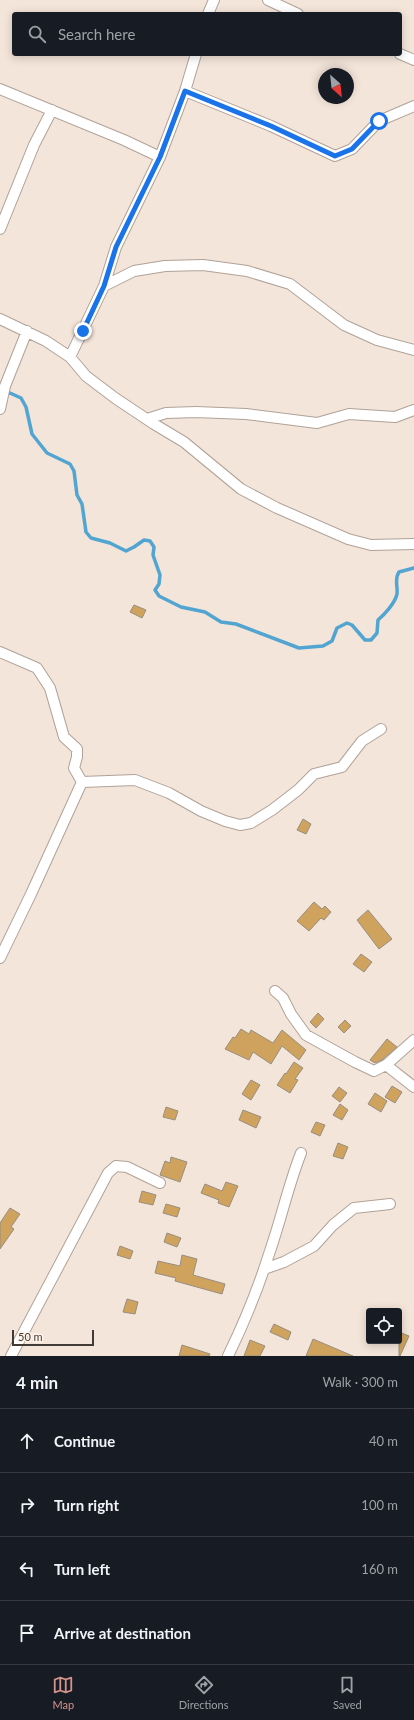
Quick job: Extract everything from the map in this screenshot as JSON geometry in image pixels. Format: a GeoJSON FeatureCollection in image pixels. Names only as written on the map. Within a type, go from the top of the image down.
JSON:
{"type":"FeatureCollection","features":[{"type":"Feature","properties":{"kind":"street"},"geometry":{"type":"LineString","coordinates":[[209,12],[214,0]]}},
{"type":"Feature","properties":{"kind":"street"},"geometry":{"type":"LineString","coordinates":[[268,0],[294,12]]}},
{"type":"Feature","properties":{"kind":"street"},"geometry":{"type":"LineString","coordinates":[[402,55],[414,60]]}},
{"type":"Feature","properties":{"kind":"street"},"geometry":{"type":"LineString","coordinates":[[70,357],[104,286],[116,247],[160,157],[185,91],[195,56]]}},
{"type":"Feature","properties":{"kind":"street"},"geometry":{"type":"LineString","coordinates":[[0,89],[160,157]]}},
{"type":"Feature","properties":{"kind":"street"},"geometry":{"type":"LineString","coordinates":[[185,91],[271,126],[335,156],[352,149],[379,121],[414,106]]}},
{"type":"Feature","properties":{"kind":"street"},"geometry":{"type":"LineString","coordinates":[[0,229],[34,145],[52,110]]}},
{"type":"Feature","properties":{"kind":"street"},"geometry":{"type":"LineString","coordinates":[[104,286],[134,271],[165,266],[203,265],[248,271],[290,284],[344,325],[377,340],[414,350]]}},
{"type":"Feature","properties":{"kind":"street"},"geometry":{"type":"LineString","coordinates":[[0,319],[46,340],[70,357],[86,376],[147,419],[184,442],[241,489],[277,508],[348,539],[371,545],[414,544]]}},
{"type":"Feature","properties":{"kind":"street"},"geometry":{"type":"LineString","coordinates":[[1,405],[5,386],[27,331]]}},
{"type":"Feature","properties":{"kind":"street"},"geometry":{"type":"LineString","coordinates":[[147,419],[166,413],[196,412],[246,414],[317,423],[349,414],[395,417],[414,410]]}},
{"type":"Feature","properties":{"kind":"street"},"geometry":{"type":"LineString","coordinates":[[0,652],[37,668],[50,688],[64,737],[77,749],[77,757],[74,768],[82,782]]}},
{"type":"Feature","properties":{"kind":"street"},"geometry":{"type":"LineString","coordinates":[[82,782],[135,780],[169,793],[201,811],[225,821],[240,825],[251,823],[272,810],[298,790],[314,774],[342,767],[362,741],[381,729]]}},
{"type":"Feature","properties":{"kind":"street"},"geometry":{"type":"LineString","coordinates":[[0,958],[82,782]]}},
{"type":"Feature","properties":{"kind":"street"},"geometry":{"type":"LineString","coordinates":[[275,992],[283,998],[291,1014],[306,1035],[374,1071],[386,1065],[414,1040]]}},
{"type":"Feature","properties":{"kind":"street"},"geometry":{"type":"LineString","coordinates":[[386,1065],[414,1087]]}},
{"type":"Feature","properties":{"kind":"street"},"geometry":{"type":"LineString","coordinates":[[228,1356],[250,1307],[264,1269],[301,1152]]}},
{"type":"Feature","properties":{"kind":"street"},"geometry":{"type":"LineString","coordinates":[[11,1356],[108,1173],[116,1166],[127,1167],[160,1183]]}},
{"type":"Feature","properties":{"kind":"street"},"geometry":{"type":"LineString","coordinates":[[264,1269],[284,1262],[314,1246],[333,1225],[354,1208],[390,1204]]}},
{"type":"Feature","properties":{"kind":"building"},"geometry":{"type":"Polygon","coordinates":[[[134,605],[146,610],[142,618],[130,612],[134,605]]]}},
{"type":"Feature","properties":{"kind":"building"},"geometry":{"type":"Polygon","coordinates":[[[303,819],[311,824],[306,834],[297,830],[303,819]]]}},
{"type":"Feature","properties":{"kind":"building"},"geometry":{"type":"Polygon","coordinates":[[[314,902],[322,909],[325,906],[331,912],[324,920],[321,918],[309,931],[297,921],[314,902]]]}},
{"type":"Feature","properties":{"kind":"building"},"geometry":{"type":"Polygon","coordinates":[[[368,910],[392,939],[379,949],[357,920],[368,910]]]}},
{"type":"Feature","properties":{"kind":"building"},"geometry":{"type":"Polygon","coordinates":[[[361,954],[372,962],[364,972],[353,964],[361,954]]]}},
{"type":"Feature","properties":{"kind":"building"},"geometry":{"type":"Polygon","coordinates":[[[318,1013],[324,1019],[316,1028],[310,1022],[318,1013]]]}},
{"type":"Feature","properties":{"kind":"building"},"geometry":{"type":"Polygon","coordinates":[[[345,1020],[351,1026],[344,1033],[338,1027],[345,1020]]]}},
{"type":"Feature","properties":{"kind":"building"},"geometry":{"type":"Polygon","coordinates":[[[241,1029],[249,1034],[251,1030],[273,1043],[282,1030],[306,1050],[299,1060],[282,1046],[271,1064],[253,1052],[249,1060],[225,1049],[233,1037],[235,1038],[241,1029]]]}},
{"type":"Feature","properties":{"kind":"building"},"geometry":{"type":"Polygon","coordinates":[[[387,1039],[397,1047],[382,1060],[375,1063],[370,1060],[387,1039]]]}},
{"type":"Feature","properties":{"kind":"building"},"geometry":{"type":"Polygon","coordinates":[[[294,1062],[303,1068],[295,1079],[298,1080],[290,1093],[277,1085],[294,1062]]]}},
{"type":"Feature","properties":{"kind":"building"},"geometry":{"type":"Polygon","coordinates":[[[251,1080],[260,1085],[251,1100],[242,1094],[251,1080]]]}},
{"type":"Feature","properties":{"kind":"building"},"geometry":{"type":"Polygon","coordinates":[[[392,1086],[402,1092],[395,1103],[385,1097],[392,1086]]]}},
{"type":"Feature","properties":{"kind":"building"},"geometry":{"type":"Polygon","coordinates":[[[339,1087],[347,1093],[340,1102],[332,1096],[339,1087]]]}},
{"type":"Feature","properties":{"kind":"building"},"geometry":{"type":"Polygon","coordinates":[[[375,1093],[387,1101],[381,1112],[368,1104],[375,1093]]]}},
{"type":"Feature","properties":{"kind":"building"},"geometry":{"type":"Polygon","coordinates":[[[340,1104],[348,1110],[342,1120],[333,1115],[340,1104]]]}},
{"type":"Feature","properties":{"kind":"building"},"geometry":{"type":"Polygon","coordinates":[[[166,1107],[178,1111],[175,1120],[163,1117],[166,1107]]]}},
{"type":"Feature","properties":{"kind":"building"},"geometry":{"type":"Polygon","coordinates":[[[243,1110],[261,1117],[256,1128],[239,1120],[243,1110]]]}},
{"type":"Feature","properties":{"kind":"building"},"geometry":{"type":"Polygon","coordinates":[[[316,1122],[325,1125],[320,1136],[311,1132],[316,1122]]]}},
{"type":"Feature","properties":{"kind":"building"},"geometry":{"type":"Polygon","coordinates":[[[338,1143],[348,1147],[343,1159],[333,1156],[338,1143]]]}},
{"type":"Feature","properties":{"kind":"building"},"geometry":{"type":"Polygon","coordinates":[[[171,1157],[187,1162],[180,1182],[160,1175],[165,1161],[170,1163],[171,1157]]]}},
{"type":"Feature","properties":{"kind":"building"},"geometry":{"type":"Polygon","coordinates":[[[226,1182],[238,1186],[229,1207],[218,1203],[219,1200],[201,1193],[205,1184],[222,1191],[226,1182]]]}},
{"type":"Feature","properties":{"kind":"building"},"geometry":{"type":"Polygon","coordinates":[[[142,1191],[156,1195],[153,1205],[139,1202],[142,1191]]]}},
{"type":"Feature","properties":{"kind":"building"},"geometry":{"type":"Polygon","coordinates":[[[166,1204],[180,1208],[177,1217],[163,1213],[166,1204]]]}},
{"type":"Feature","properties":{"kind":"building"},"geometry":{"type":"Polygon","coordinates":[[[10,1208],[20,1214],[11,1227],[14,1229],[0,1249],[0,1223],[10,1208]]]}},
{"type":"Feature","properties":{"kind":"building"},"geometry":{"type":"Polygon","coordinates":[[[167,1233],[181,1238],[177,1247],[164,1242],[167,1233]]]}},
{"type":"Feature","properties":{"kind":"building"},"geometry":{"type":"Polygon","coordinates":[[[120,1246],[133,1251],[130,1259],[117,1255],[120,1246]]]}},
{"type":"Feature","properties":{"kind":"building"},"geometry":{"type":"Polygon","coordinates":[[[182,1255],[197,1259],[193,1275],[225,1284],[222,1294],[175,1281],[176,1278],[155,1273],[158,1261],[180,1266],[182,1255]]]}},
{"type":"Feature","properties":{"kind":"building"},"geometry":{"type":"Polygon","coordinates":[[[127,1299],[138,1302],[135,1314],[123,1312],[127,1299]]]}},
{"type":"Feature","properties":{"kind":"building"},"geometry":{"type":"Polygon","coordinates":[[[274,1324],[291,1332],[288,1340],[270,1332],[274,1324]]]}},
{"type":"Feature","properties":{"kind":"building"},"geometry":{"type":"Polygon","coordinates":[[[402,1333],[409,1336],[399,1356],[399,1344],[402,1344],[402,1333]]]}},
{"type":"Feature","properties":{"kind":"building"},"geometry":{"type":"Polygon","coordinates":[[[313,1339],[353,1356],[306,1356],[313,1339]]]}},
{"type":"Feature","properties":{"kind":"building"},"geometry":{"type":"Polygon","coordinates":[[[250,1340],[265,1346],[260,1356],[244,1356],[250,1340]]]}},
{"type":"Feature","properties":{"kind":"building"},"geometry":{"type":"Polygon","coordinates":[[[182,1345],[210,1354],[209,1356],[179,1356],[182,1345]]]}},
{"type":"Feature","properties":{"kind":"waterway"},"geometry":{"type":"LineString","coordinates":[[5,394],[10,393],[21,398],[26,407],[32,434],[47,453],[70,464],[74,471],[77,495],[82,504],[86,532],[91,538],[110,543],[126,551],[144,540],[150,541],[154,547],[153,555],[160,575],[159,584],[155,590],[159,596],[181,607],[205,612],[221,622],[236,624],[299,648],[323,646],[332,641],[337,628],[347,623],[352,625],[365,640],[371,640],[377,633],[378,620],[384,615],[396,597],[396,583],[399,572],[414,568]]}},
{"type":"Feature","properties":{"kind":"route"},"geometry":{"type":"LineString","coordinates":[[83,331],[95,302],[104,286],[116,247],[160,157],[185,91],[271,126],[319,150],[335,156],[352,149],[379,121]]}}]}
